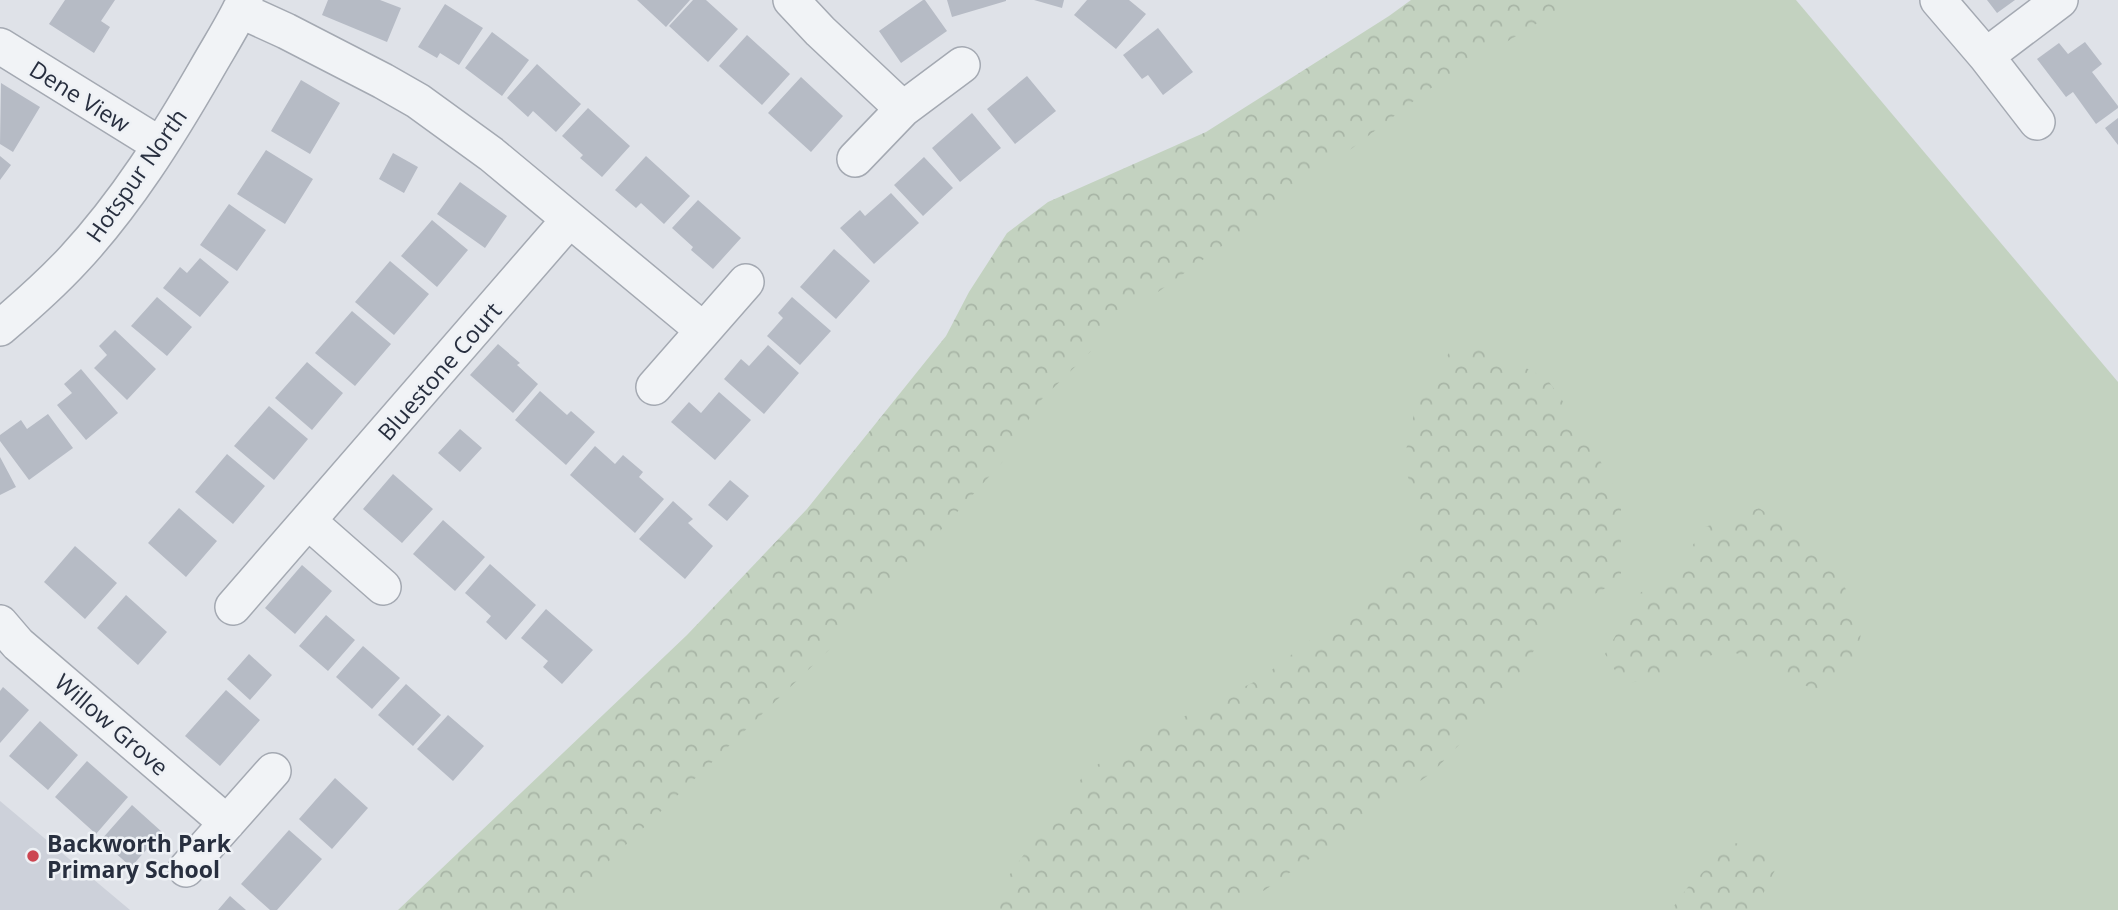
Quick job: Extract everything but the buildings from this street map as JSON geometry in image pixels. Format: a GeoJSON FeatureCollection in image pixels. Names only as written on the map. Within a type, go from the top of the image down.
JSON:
{"type":"FeatureCollection","features":[{"type":"Feature","properties":{"kind":"street"},"geometry":{"type":"LineString","coordinates":[[791,0],[903,109]]}},
{"type":"Feature","properties":{"kind":"street"},"geometry":{"type":"LineString","coordinates":[[1938,0],[2037,122]]}},
{"type":"Feature","properties":{"kind":"street"},"geometry":{"type":"LineString","coordinates":[[1986,56],[2060,0]]}},
{"type":"Feature","properties":{"kind":"street"},"geometry":{"type":"LineString","coordinates":[[242,5],[418,101],[491,154],[703,330]]}},
{"type":"Feature","properties":{"kind":"street","name":"Hotspur North"},"geometry":{"type":"LineString","coordinates":[[0,328],[75,258],[107,219],[160,145],[242,5]]}},
{"type":"Feature","properties":{"kind":"street","name":"Dene View"},"geometry":{"type":"LineString","coordinates":[[0,46],[160,145]]}},
{"type":"Feature","properties":{"kind":"street"},"geometry":{"type":"LineString","coordinates":[[855,159],[903,109],[962,65]]}},
{"type":"Feature","properties":{"kind":"street","name":"Bluestone Court"},"geometry":{"type":"LineString","coordinates":[[233,607],[569,220]]}},
{"type":"Feature","properties":{"kind":"street"},"geometry":{"type":"LineString","coordinates":[[654,387],[746,282]]}},
{"type":"Feature","properties":{"kind":"street"},"geometry":{"type":"LineString","coordinates":[[309,522],[383,587]]}},
{"type":"Feature","properties":{"kind":"street","name":"Willow Grove"},"geometry":{"type":"LineString","coordinates":[[0,624],[18,643],[227,823]]}},
{"type":"Feature","properties":{"kind":"street"},"geometry":{"type":"LineString","coordinates":[[186,869],[273,771]]}},
{"type":"Feature","properties":{"kind":"shaded area","name":"Backworth Park Primary School"},"geometry":{"type":"Polygon","coordinates":[[[0,801],[130,910],[0,910],[0,801]]]}},
{"type":"Feature","properties":{"kind":"green space"},"geometry":{"type":"Polygon","coordinates":[[[1411,0],[1575,0],[1428,90],[1265,215],[1133,310],[1039,402],[1006,458],[856,624],[558,910],[398,910],[687,635],[807,509],[946,336],[969,292],[1007,233],[1048,202],[1206,132],[1411,0]]]}},
{"type":"Feature","properties":{"kind":"green space"},"geometry":{"type":"Polygon","coordinates":[[[1541,0],[1796,0],[2118,382],[2118,910],[472,910],[990,405],[1541,0]]]}},
{"type":"Feature","properties":{"kind":"green space"},"geometry":{"type":"Polygon","coordinates":[[[1453,347],[1495,352],[1547,379],[1586,434],[1621,500],[1621,579],[1556,617],[1500,702],[1433,772],[1265,890],[1220,910],[985,910],[1036,837],[1088,770],[1165,726],[1260,679],[1420,556],[1417,501],[1403,464],[1417,400],[1453,347]]]}},
{"type":"Feature","properties":{"kind":"green space"},"geometry":{"type":"Polygon","coordinates":[[[1759,508],[1806,541],[1839,575],[1863,625],[1852,674],[1821,693],[1742,655],[1725,650],[1624,685],[1605,654],[1640,593],[1678,567],[1705,527],[1759,508]]]}},
{"type":"Feature","properties":{"kind":"green space"},"geometry":{"type":"Polygon","coordinates":[[[1733,842],[1780,860],[1755,910],[1671,910],[1688,887],[1733,842]]]}},
{"type":"Feature","properties":{"kind":"place","name":"Backworth Park Primary School"},"geometry":{"type":"Point","coordinates":[33,856]}}]}
